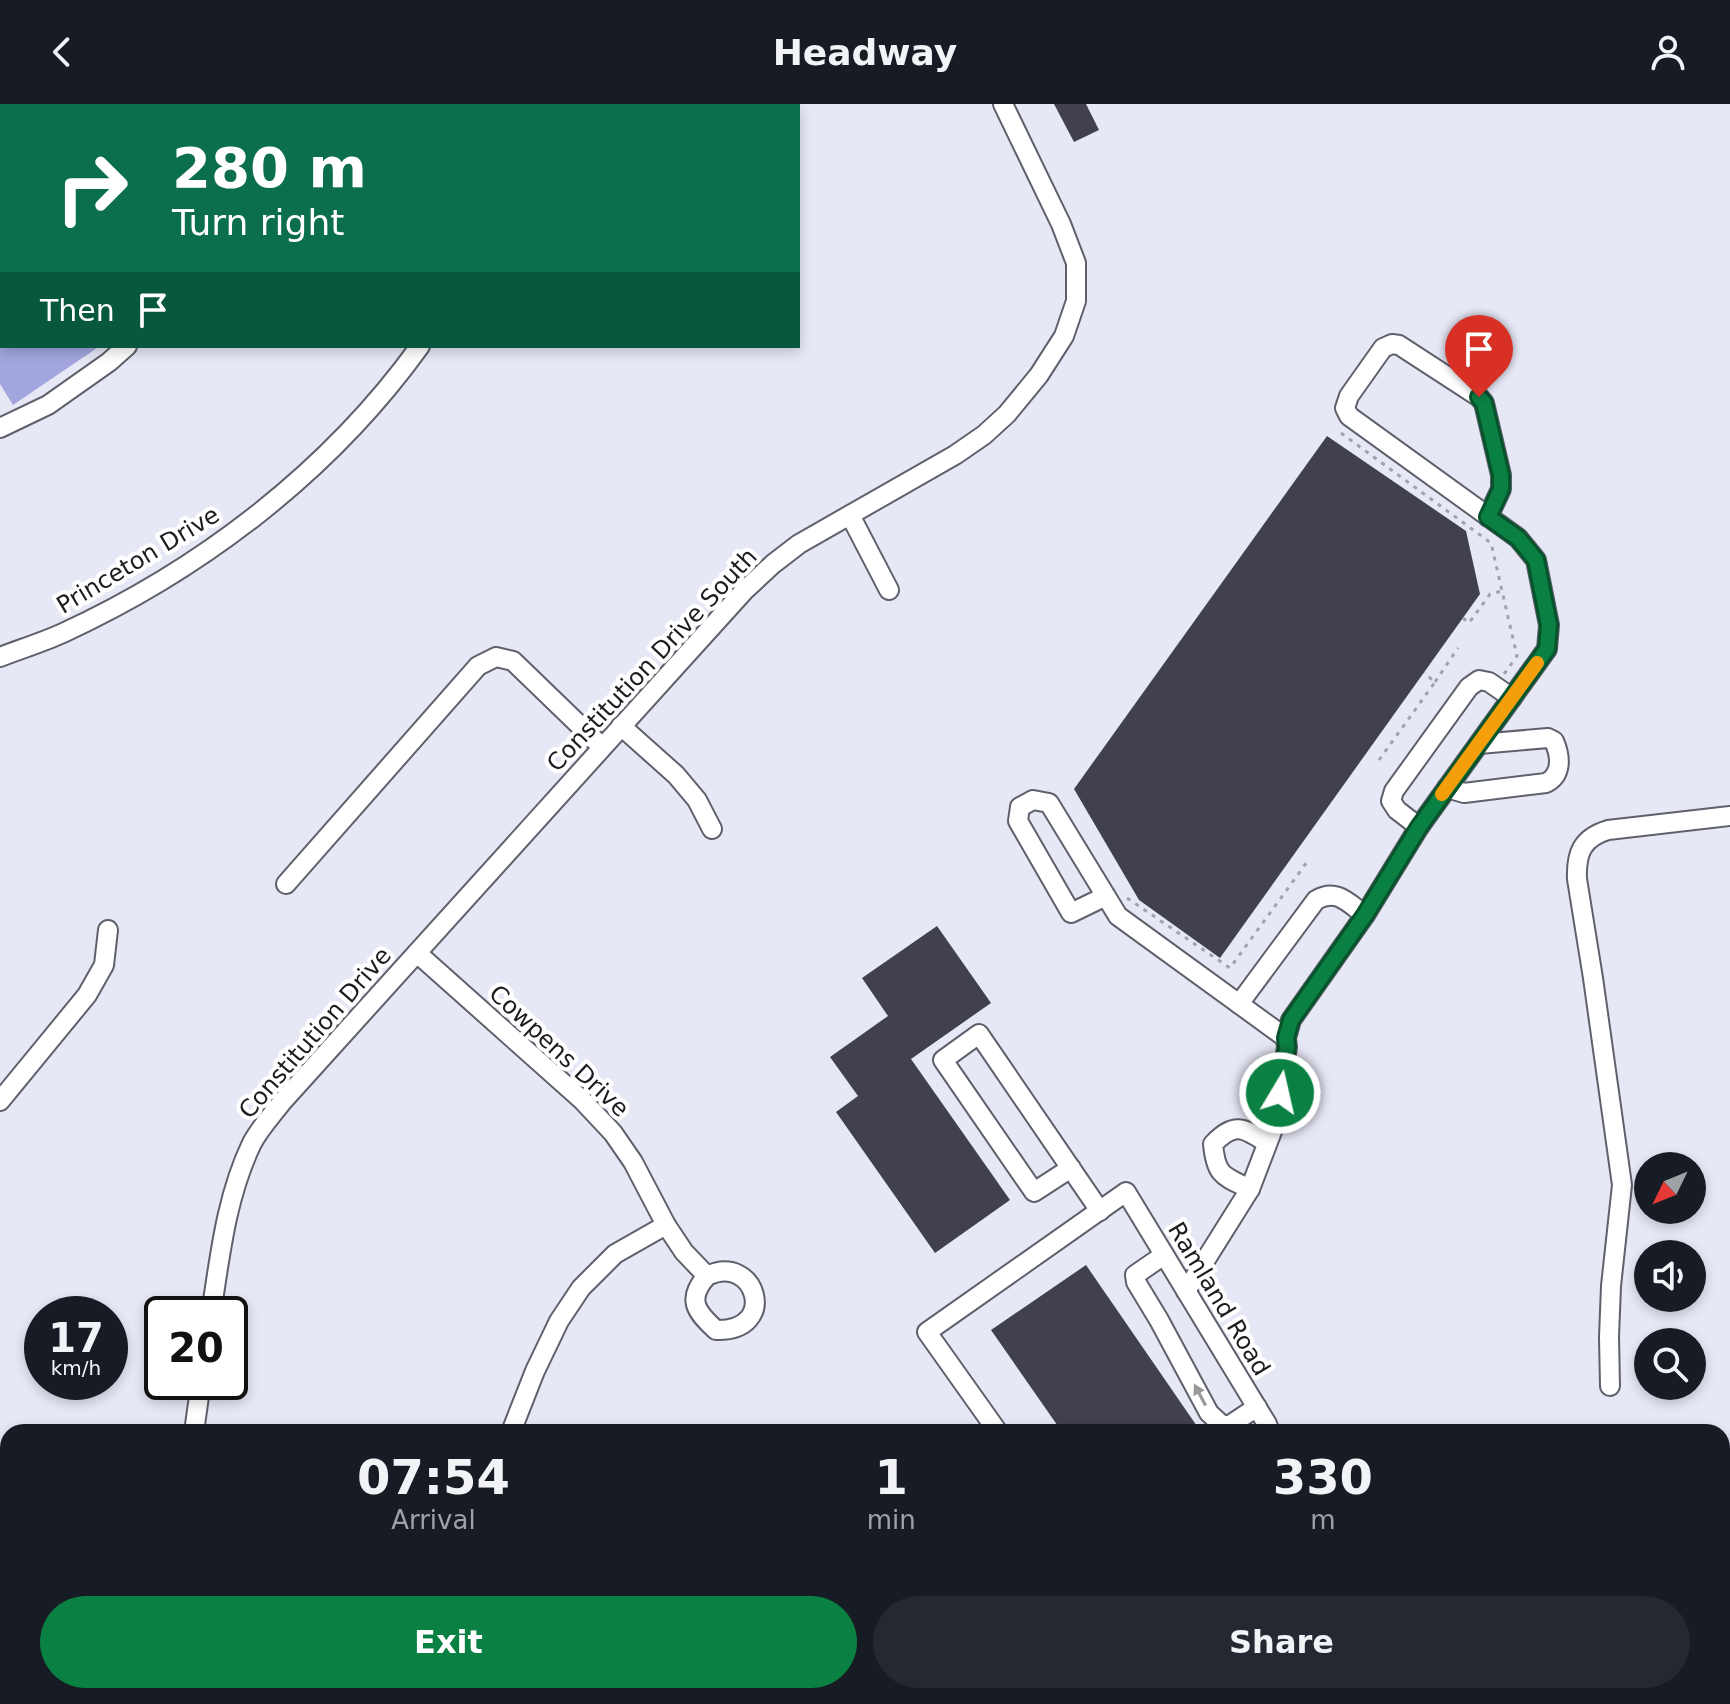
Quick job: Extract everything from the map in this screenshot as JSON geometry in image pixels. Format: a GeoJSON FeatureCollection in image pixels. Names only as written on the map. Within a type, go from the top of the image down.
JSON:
{"type":"FeatureCollection","features":[{"type":"Feature","properties":{"kind":"street","name":"Constitution Drive South"},"geometry":{"type":"LineString","coordinates":[[468,896],[744,591],[773,564],[799,544],[955,455],[984,435],[1031,385],[1064,336],[1076,301],[1076,263],[1061,224],[1003,104]]}},
{"type":"Feature","properties":{"kind":"street"},"geometry":{"type":"LineString","coordinates":[[1186,1291],[1250,1189],[1259,1167],[1276,1121],[1291,1020],[1365,915],[1419,827],[1547,649],[1549,625],[1536,560],[1518,538],[1488,517],[1349,416],[1345,408],[1349,396],[1383,348],[1399,345],[1484,403],[1501,475],[1501,489],[1488,517]]}},
{"type":"Feature","properties":{"kind":"street"},"geometry":{"type":"LineString","coordinates":[[0,428],[48,405],[125,348]]}},
{"type":"Feature","properties":{"kind":"street","name":"Princeton Drive"},"geometry":{"type":"LineString","coordinates":[[0,657],[62,633],[138,593],[202,555],[251,519],[315,466],[358,424],[418,348]]}},
{"type":"Feature","properties":{"kind":"street"},"geometry":{"type":"LineString","coordinates":[[850,515],[889,590]]}},
{"type":"Feature","properties":{"kind":"street"},"geometry":{"type":"LineString","coordinates":[[286,884],[478,666],[496,657],[513,661],[602,747]]}},
{"type":"Feature","properties":{"kind":"street"},"geometry":{"type":"LineString","coordinates":[[1419,827],[1397,810],[1391,801],[1394,791],[1469,687],[1479,680],[1489,682],[1512,698]]}},
{"type":"Feature","properties":{"kind":"street"},"geometry":{"type":"LineString","coordinates":[[621,726],[676,775],[697,800],[712,829]]}},
{"type":"Feature","properties":{"kind":"street"},"geometry":{"type":"LineString","coordinates":[[1447,788],[1464,793],[1546,783],[1555,779],[1559,771],[1558,749],[1554,741],[1548,738],[1479,744]]}},
{"type":"Feature","properties":{"kind":"street"},"geometry":{"type":"LineString","coordinates":[[1114,896],[1071,913],[1018,821],[1020,807],[1033,800],[1049,803],[1114,896],[1118,916],[1286,1038]]}},
{"type":"Feature","properties":{"kind":"street"},"geometry":{"type":"LineString","coordinates":[[1610,1386],[1611,1286],[1622,1185],[1576,863],[1585,842],[1595,834],[1608,830],[1730,816]]}},
{"type":"Feature","properties":{"kind":"street"},"geometry":{"type":"LineString","coordinates":[[1239,1004],[1316,900],[1327,894],[1338,896],[1365,915]]}},
{"type":"Feature","properties":{"kind":"street","name":"Constitution Drive"},"geometry":{"type":"LineString","coordinates":[[214,1296],[235,1184],[254,1140],[282,1102],[468,896]]}},
{"type":"Feature","properties":{"kind":"street"},"geometry":{"type":"LineString","coordinates":[[0,1101],[87,995],[104,965],[108,930]]}},
{"type":"Feature","properties":{"kind":"street","name":"Cowpens Drive"},"geometry":{"type":"LineString","coordinates":[[417,953],[582,1100],[613,1133],[633,1162],[666,1225],[684,1252],[707,1276]]}},
{"type":"Feature","properties":{"kind":"street"},"geometry":{"type":"LineString","coordinates":[[992,1424],[927,1332],[1100,1211],[1071,1168],[979,1034],[943,1060],[1034,1192],[1071,1168]]}},
{"type":"Feature","properties":{"kind":"street"},"geometry":{"type":"LineString","coordinates":[[1250,1189],[1224,1177],[1214,1163],[1213,1144],[1226,1130],[1245,1128],[1267,1143]]}},
{"type":"Feature","properties":{"kind":"street","name":"Ramland Road"},"geometry":{"type":"LineString","coordinates":[[1100,1211],[1126,1192],[1266,1424]]}},
{"type":"Feature","properties":{"kind":"street"},"geometry":{"type":"LineString","coordinates":[[514,1424],[559,1321],[581,1288],[615,1254],[666,1225]]}},
{"type":"Feature","properties":{"kind":"street"},"geometry":{"type":"LineString","coordinates":[[1164,1255],[1135,1275],[1136,1282],[1209,1413],[1221,1424]]}},
{"type":"Feature","properties":{"kind":"street"},"geometry":{"type":"LineString","coordinates":[[195,1424],[198,1400]]}},
{"type":"Feature","properties":{"kind":"street"},"geometry":{"type":"LineString","coordinates":[[1232,1424],[1257,1407]]}},
{"type":"Feature","properties":{"kind":"path"},"geometry":{"type":"LineString","coordinates":[[1341,433],[1491,543],[1517,656],[1496,687]]}},
{"type":"Feature","properties":{"kind":"path"},"geometry":{"type":"LineString","coordinates":[[1463,618],[1469,623],[1490,594],[1502,591]]}},
{"type":"Feature","properties":{"kind":"path"},"geometry":{"type":"LineString","coordinates":[[1379,760],[1458,648]]}},
{"type":"Feature","properties":{"kind":"path"},"geometry":{"type":"LineString","coordinates":[[1424,673],[1435,682]]}},
{"type":"Feature","properties":{"kind":"path"},"geometry":{"type":"LineString","coordinates":[[1114,896],[1230,968],[1307,862]]}},
{"type":"Feature","properties":{"kind":"shaded area"},"geometry":{"type":"Polygon","coordinates":[[[0,348],[97,348],[13,405],[0,384],[0,348]]]}},
{"type":"Feature","properties":{"kind":"building"},"geometry":{"type":"Polygon","coordinates":[[[1054,104],[1086,104],[1099,130],[1074,142],[1054,104]]]}},
{"type":"Feature","properties":{"kind":"building"},"geometry":{"type":"Polygon","coordinates":[[[1327,436],[1466,531],[1480,594],[1220,958],[1139,900],[1074,789],[1327,436]]]}},
{"type":"Feature","properties":{"kind":"building"},"geometry":{"type":"Polygon","coordinates":[[[937,926],[991,1003],[911,1059],[1010,1200],[935,1253],[836,1112],[858,1096],[830,1057],[888,1016],[862,978],[937,926]]]}},
{"type":"Feature","properties":{"kind":"building"},"geometry":{"type":"Polygon","coordinates":[[[1086,1265],[1195,1424],[1056,1424],[991,1330],[1086,1265]]]}},
{"type":"Feature","properties":{"kind":"slow traffic"},"geometry":{"type":"LineString","coordinates":[[1442,794],[1537,663]]}},
{"type":"Feature","properties":{"kind":"route"},"geometry":{"type":"LineString","coordinates":[[1280,1093],[1291,1020],[1365,915],[1419,827],[1547,649],[1549,625],[1536,560],[1518,538],[1488,517],[1501,489],[1501,475],[1489,417],[1479,397]]}}]}
